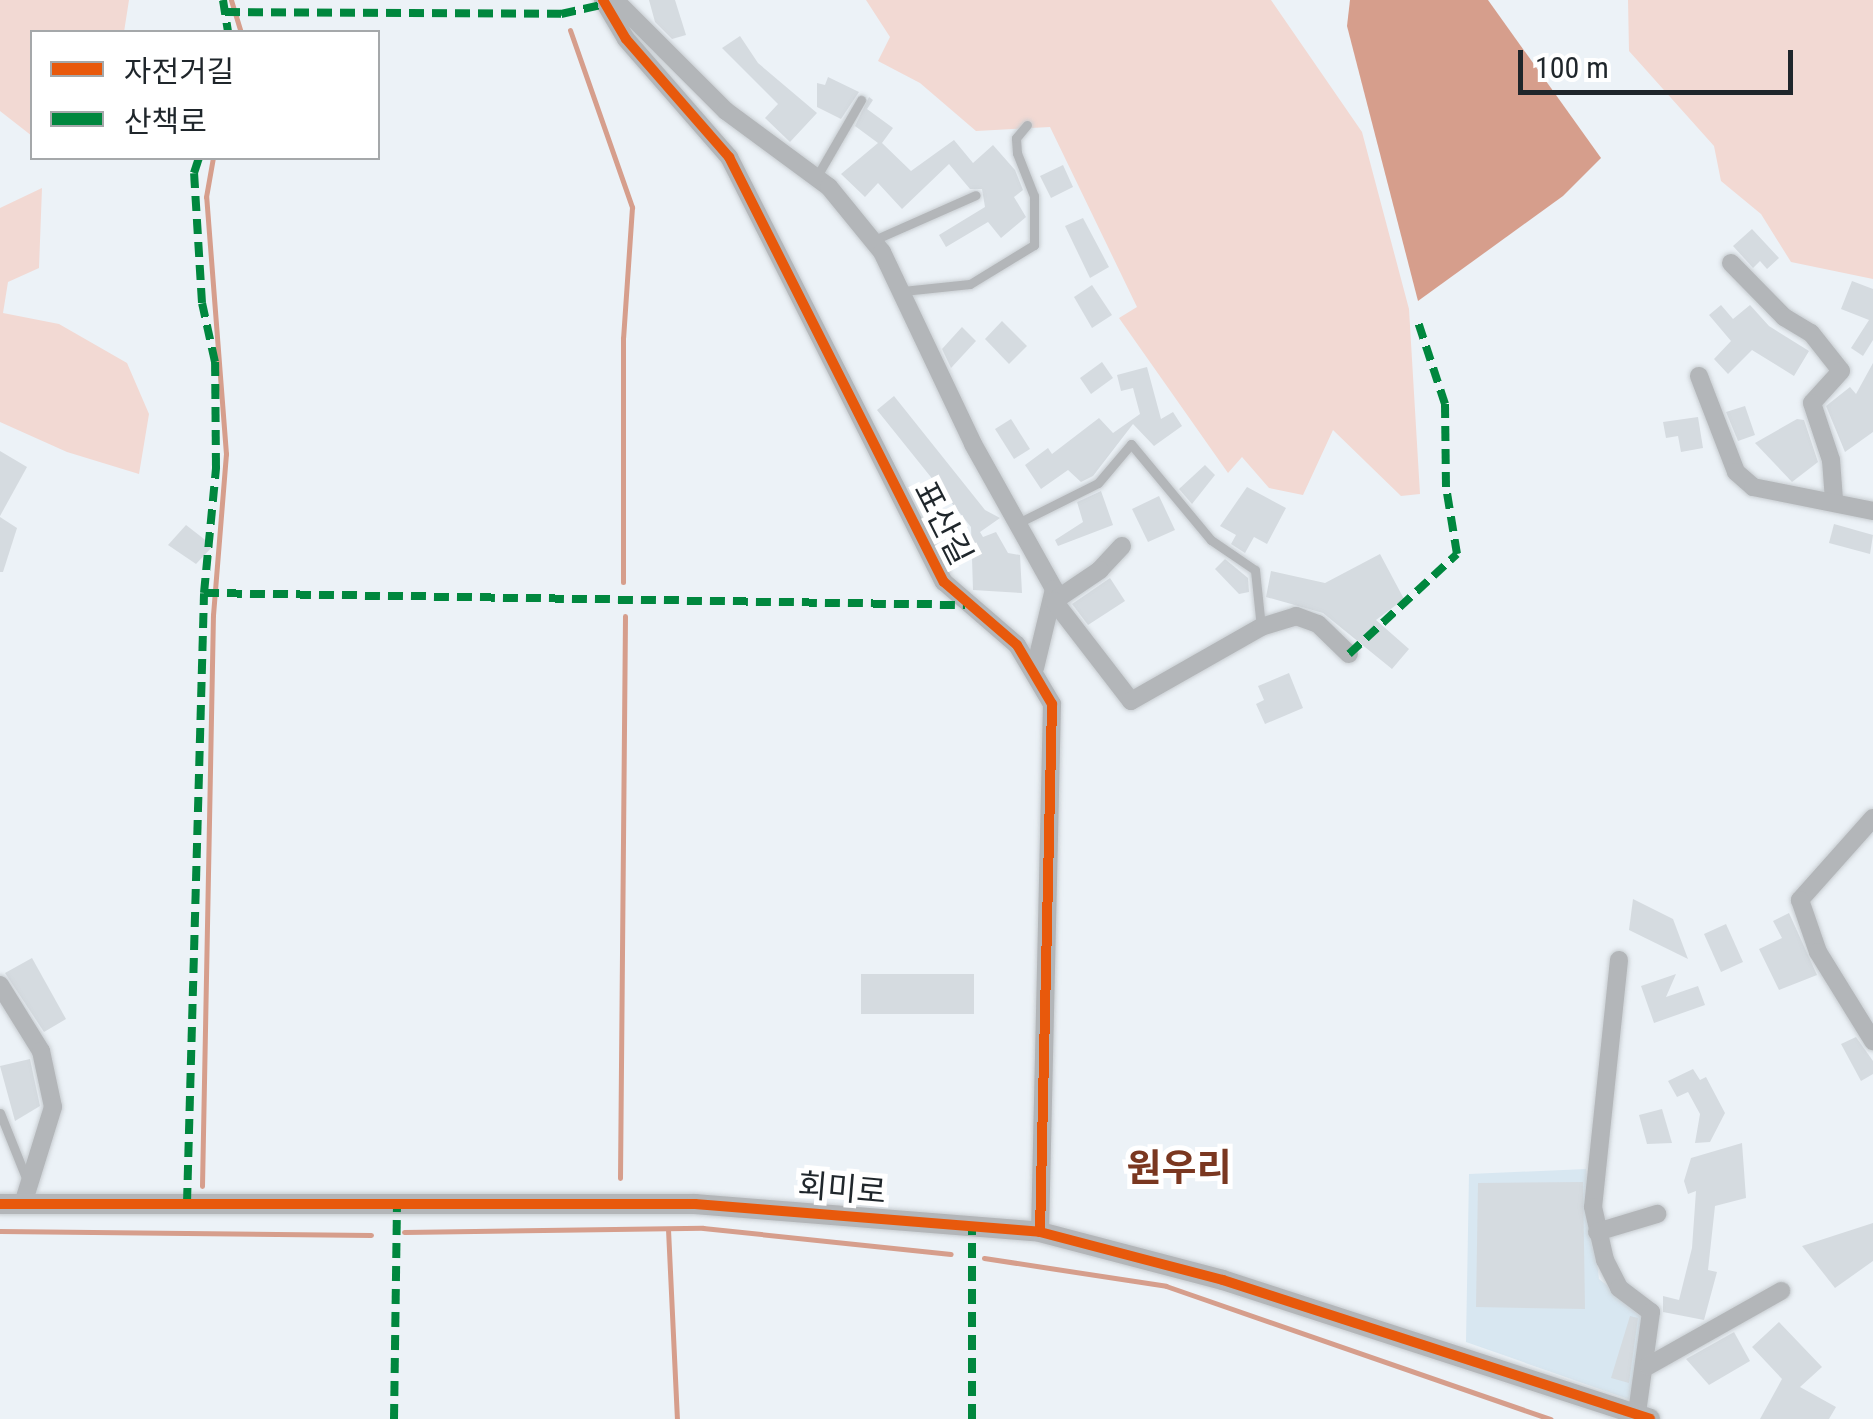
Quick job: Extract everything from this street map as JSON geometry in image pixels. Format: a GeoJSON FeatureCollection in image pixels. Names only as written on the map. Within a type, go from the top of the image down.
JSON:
{"type":"FeatureCollection","features":[{"type":"Feature","properties":{"kind":"street","name":"표산길"},"geometry":{"type":"LineString","coordinates":[[603,0],[626,39],[729,158],[944,582],[1036,668],[1052,704],[1040,1232]]}},
{"type":"Feature","properties":{"kind":"street","name":"표산길"},"geometry":{"type":"LineString","coordinates":[[615,0],[726,111],[817,176],[874,240],[1016,524],[1054,589],[1054,601],[1131,702],[1261,628]]}},
{"type":"Feature","properties":{"kind":"street"},"geometry":{"type":"LineString","coordinates":[[1731,263],[1784,317],[1811,332],[1841,372],[1812,403],[1831,460],[1834,500]]}},
{"type":"Feature","properties":{"kind":"street"},"geometry":{"type":"LineString","coordinates":[[1699,376],[1736,472],[1753,488],[1834,500],[1873,511]]}},
{"type":"Feature","properties":{"kind":"street"},"geometry":{"type":"LineString","coordinates":[[1036,668],[1054,601],[1100,570],[1122,546]]}},
{"type":"Feature","properties":{"kind":"street"},"geometry":{"type":"LineString","coordinates":[[1261,628],[1296,616],[1318,624],[1349,654]]}},
{"type":"Feature","properties":{"kind":"street"},"geometry":{"type":"LineString","coordinates":[[1873,818],[1800,900],[1818,952],[1873,1041]]}},
{"type":"Feature","properties":{"kind":"street"},"geometry":{"type":"LineString","coordinates":[[1619,960],[1594,1173],[1597,1232],[1619,1288],[1651,1312],[1644,1416]]}},
{"type":"Feature","properties":{"kind":"street"},"geometry":{"type":"LineString","coordinates":[[0,985],[42,1051],[53,1107],[26,1193]]}},
{"type":"Feature","properties":{"kind":"street","name":"회미로"},"geometry":{"type":"LineString","coordinates":[[0,1204],[26,1193],[694,1204],[1040,1232],[1223,1280],[1644,1416]]}},
{"type":"Feature","properties":{"kind":"street"},"geometry":{"type":"LineString","coordinates":[[1597,1232],[1656,1214]]}},
{"type":"Feature","properties":{"kind":"street"},"geometry":{"type":"LineString","coordinates":[[1648,1366],[1780,1291]]}},
{"type":"Feature","properties":{"kind":"lane"},"geometry":{"type":"LineString","coordinates":[[817,176],[861,100]]}},
{"type":"Feature","properties":{"kind":"lane"},"geometry":{"type":"LineString","coordinates":[[903,292],[970,284],[1034,245],[1034,196],[1017,152],[1016,138],[1027,125]]}},
{"type":"Feature","properties":{"kind":"lane"},"geometry":{"type":"LineString","coordinates":[[874,240],[976,194]]}},
{"type":"Feature","properties":{"kind":"lane"},"geometry":{"type":"LineString","coordinates":[[1016,524],[1098,483],[1130,444],[1212,540],[1255,570],[1261,628]]}},
{"type":"Feature","properties":{"kind":"lane"},"geometry":{"type":"LineString","coordinates":[[0,1113],[26,1193]]}},
{"type":"Feature","properties":{"kind":"shaded area"},"geometry":{"type":"Polygon","coordinates":[[[0,0],[129,0],[124,30],[30,30],[30,134],[0,111],[0,0]]]}},
{"type":"Feature","properties":{"kind":"shaded area"},"geometry":{"type":"Polygon","coordinates":[[[866,0],[1271,0],[1362,132],[1409,309],[1420,494],[1401,496],[1333,430],[1303,495],[1269,488],[1242,457],[1228,473],[1119,318],[1137,307],[1050,127],[976,131],[920,83],[878,61],[890,37],[866,0]]]}},
{"type":"Feature","properties":{"kind":"shaded area"},"geometry":{"type":"Polygon","coordinates":[[[1350,0],[1488,0],[1601,158],[1563,196],[1418,301],[1347,26],[1350,0]]]}},
{"type":"Feature","properties":{"kind":"shaded area"},"geometry":{"type":"Polygon","coordinates":[[[1628,0],[1873,0],[1873,279],[1791,262],[1761,214],[1721,181],[1714,146],[1629,51],[1628,0]]]}},
{"type":"Feature","properties":{"kind":"shaded area"},"geometry":{"type":"Polygon","coordinates":[[[42,188],[39,268],[8,282],[3,313],[59,324],[127,363],[149,414],[139,474],[67,452],[0,422],[0,208],[42,188]]]}},
{"type":"Feature","properties":{"kind":"shaded area"},"geometry":{"type":"Polygon","coordinates":[[[1586,1169],[1599,1279],[1644,1315],[1631,1400],[1466,1342],[1469,1174],[1586,1169]]]}},
{"type":"Feature","properties":{"kind":"building"},"geometry":{"type":"Polygon","coordinates":[[[649,0],[675,0],[686,35],[672,39],[655,22],[649,0]]]}},
{"type":"Feature","properties":{"kind":"building"},"geometry":{"type":"Polygon","coordinates":[[[740,36],[758,63],[817,113],[790,142],[765,118],[778,104],[722,48],[740,36]]]}},
{"type":"Feature","properties":{"kind":"building"},"geometry":{"type":"Polygon","coordinates":[[[828,77],[859,92],[841,119],[817,107],[817,83],[825,85],[828,77]]]}},
{"type":"Feature","properties":{"kind":"building"},"geometry":{"type":"Polygon","coordinates":[[[869,97],[873,100],[867,109],[893,128],[882,143],[911,171],[954,140],[973,163],[993,145],[1015,170],[1023,190],[1014,197],[1026,217],[1001,238],[988,222],[946,247],[939,235],[985,207],[982,189],[970,189],[949,164],[902,209],[878,183],[865,197],[841,174],[878,143],[855,126],[869,97]]]}},
{"type":"Feature","properties":{"kind":"building"},"geometry":{"type":"Polygon","coordinates":[[[1063,165],[1073,187],[1051,198],[1040,176],[1063,165]]]}},
{"type":"Feature","properties":{"kind":"building"},"geometry":{"type":"Polygon","coordinates":[[[1083,218],[1109,267],[1090,278],[1065,226],[1083,218]]]}},
{"type":"Feature","properties":{"kind":"building"},"geometry":{"type":"Polygon","coordinates":[[[1752,229],[1779,258],[1767,269],[1760,261],[1753,268],[1733,246],[1752,229]]]}},
{"type":"Feature","properties":{"kind":"building"},"geometry":{"type":"Polygon","coordinates":[[[1852,281],[1873,289],[1873,340],[1863,356],[1851,348],[1869,320],[1841,309],[1852,281]]]}},
{"type":"Feature","properties":{"kind":"building"},"geometry":{"type":"Polygon","coordinates":[[[1092,285],[1112,315],[1092,328],[1074,297],[1092,285]]]}},
{"type":"Feature","properties":{"kind":"building"},"geometry":{"type":"Polygon","coordinates":[[[1721,305],[1733,319],[1750,305],[1769,326],[1809,351],[1794,376],[1752,350],[1728,374],[1714,359],[1731,341],[1709,315],[1721,305]]]}},
{"type":"Feature","properties":{"kind":"building"},"geometry":{"type":"Polygon","coordinates":[[[1002,321],[1027,346],[1009,364],[985,339],[1002,321]]]}},
{"type":"Feature","properties":{"kind":"building"},"geometry":{"type":"Polygon","coordinates":[[[962,327],[976,341],[951,368],[942,349],[962,327]]]}},
{"type":"Feature","properties":{"kind":"building"},"geometry":{"type":"Polygon","coordinates":[[[1102,362],[1113,378],[1091,394],[1080,378],[1102,362]]]}},
{"type":"Feature","properties":{"kind":"building"},"geometry":{"type":"Polygon","coordinates":[[[1873,363],[1873,432],[1845,452],[1826,406],[1850,387],[1856,394],[1873,363]]]}},
{"type":"Feature","properties":{"kind":"building"},"geometry":{"type":"Polygon","coordinates":[[[1147,367],[1161,419],[1173,412],[1182,426],[1154,446],[1133,424],[1093,476],[1081,482],[1068,470],[1041,489],[1025,465],[1048,448],[1052,454],[1099,418],[1113,433],[1140,414],[1133,388],[1121,391],[1117,375],[1147,367]]]}},
{"type":"Feature","properties":{"kind":"building"},"geometry":{"type":"Polygon","coordinates":[[[894,396],[985,510],[1000,518],[980,532],[983,537],[996,532],[1008,553],[1020,555],[1022,593],[973,590],[971,527],[877,410],[894,396]]]}},
{"type":"Feature","properties":{"kind":"building"},"geometry":{"type":"Polygon","coordinates":[[[1745,406],[1755,435],[1738,441],[1726,412],[1745,406]]]}},
{"type":"Feature","properties":{"kind":"building"},"geometry":{"type":"Polygon","coordinates":[[[1698,417],[1703,448],[1681,452],[1678,436],[1666,438],[1663,422],[1698,417]]]}},
{"type":"Feature","properties":{"kind":"building"},"geometry":{"type":"Polygon","coordinates":[[[1011,419],[1030,449],[1014,459],[995,429],[1011,419]]]}},
{"type":"Feature","properties":{"kind":"building"},"geometry":{"type":"Polygon","coordinates":[[[1797,419],[1804,420],[1818,462],[1792,482],[1755,443],[1797,419]]]}},
{"type":"Feature","properties":{"kind":"building"},"geometry":{"type":"Polygon","coordinates":[[[0,451],[27,467],[0,516],[0,451]]]}},
{"type":"Feature","properties":{"kind":"building"},"geometry":{"type":"Polygon","coordinates":[[[1205,465],[1215,475],[1192,504],[1179,489],[1205,465]]]}},
{"type":"Feature","properties":{"kind":"building"},"geometry":{"type":"Polygon","coordinates":[[[1247,487],[1286,508],[1267,544],[1254,537],[1245,553],[1231,544],[1236,535],[1220,526],[1247,487]]]}},
{"type":"Feature","properties":{"kind":"building"},"geometry":{"type":"Polygon","coordinates":[[[1101,491],[1113,525],[1058,546],[1055,540],[1083,522],[1077,502],[1101,491]]]}},
{"type":"Feature","properties":{"kind":"building"},"geometry":{"type":"Polygon","coordinates":[[[1159,496],[1175,530],[1148,542],[1132,509],[1159,496]]]}},
{"type":"Feature","properties":{"kind":"building"},"geometry":{"type":"Polygon","coordinates":[[[0,517],[17,528],[3,572],[0,572],[0,517]]]}},
{"type":"Feature","properties":{"kind":"building"},"geometry":{"type":"Polygon","coordinates":[[[1834,524],[1873,535],[1870,554],[1829,543],[1834,524]]]}},
{"type":"Feature","properties":{"kind":"building"},"geometry":{"type":"Polygon","coordinates":[[[186,525],[213,546],[196,564],[168,545],[186,525]]]}},
{"type":"Feature","properties":{"kind":"building"},"geometry":{"type":"Polygon","coordinates":[[[1380,554],[1404,599],[1376,620],[1409,649],[1392,669],[1323,613],[1266,597],[1271,571],[1325,583],[1380,554]]]}},
{"type":"Feature","properties":{"kind":"building"},"geometry":{"type":"Polygon","coordinates":[[[1225,559],[1248,578],[1249,592],[1239,594],[1215,569],[1225,559]]]}},
{"type":"Feature","properties":{"kind":"building"},"geometry":{"type":"Polygon","coordinates":[[[1110,578],[1125,601],[1088,625],[1072,604],[1110,578]]]}},
{"type":"Feature","properties":{"kind":"building"},"geometry":{"type":"Polygon","coordinates":[[[1289,673],[1303,708],[1265,724],[1256,704],[1264,700],[1258,686],[1289,673]]]}},
{"type":"Feature","properties":{"kind":"building"},"geometry":{"type":"Polygon","coordinates":[[[1633,899],[1673,919],[1688,959],[1629,930],[1633,899]]]}},
{"type":"Feature","properties":{"kind":"building"},"geometry":{"type":"Polygon","coordinates":[[[1789,913],[1817,975],[1779,990],[1759,949],[1782,938],[1773,921],[1789,913]]]}},
{"type":"Feature","properties":{"kind":"building"},"geometry":{"type":"Polygon","coordinates":[[[1726,924],[1743,962],[1721,972],[1704,934],[1726,924]]]}},
{"type":"Feature","properties":{"kind":"building"},"geometry":{"type":"Polygon","coordinates":[[[32,958],[66,1019],[44,1032],[5,973],[32,958]]]}},
{"type":"Feature","properties":{"kind":"building"},"geometry":{"type":"Polygon","coordinates":[[[861,974],[974,974],[974,1014],[861,1014],[861,974]]]}},
{"type":"Feature","properties":{"kind":"building"},"geometry":{"type":"Polygon","coordinates":[[[1676,974],[1666,997],[1698,986],[1705,1005],[1654,1023],[1641,986],[1676,974]]]}},
{"type":"Feature","properties":{"kind":"building"},"geometry":{"type":"Polygon","coordinates":[[[1856,1037],[1873,1061],[1873,1074],[1861,1081],[1841,1044],[1856,1037]]]}},
{"type":"Feature","properties":{"kind":"building"},"geometry":{"type":"Polygon","coordinates":[[[30,1059],[40,1106],[15,1121],[0,1066],[30,1059]]]}},
{"type":"Feature","properties":{"kind":"building"},"geometry":{"type":"Polygon","coordinates":[[[1693,1069],[1700,1080],[1706,1077],[1725,1113],[1710,1142],[1695,1143],[1700,1114],[1688,1092],[1677,1097],[1668,1081],[1693,1069]]]}},
{"type":"Feature","properties":{"kind":"building"},"geometry":{"type":"Polygon","coordinates":[[[1662,1109],[1672,1143],[1647,1144],[1639,1115],[1662,1109]]]}},
{"type":"Feature","properties":{"kind":"building"},"geometry":{"type":"Polygon","coordinates":[[[1742,1143],[1746,1198],[1715,1206],[1708,1270],[1717,1272],[1704,1320],[1663,1312],[1663,1296],[1679,1300],[1692,1248],[1696,1191],[1688,1194],[1684,1181],[1691,1158],[1742,1143]]]}},
{"type":"Feature","properties":{"kind":"building"},"geometry":{"type":"Polygon","coordinates":[[[1583,1182],[1585,1309],[1476,1307],[1478,1183],[1583,1182]]]}},
{"type":"Feature","properties":{"kind":"building"},"geometry":{"type":"Polygon","coordinates":[[[1873,1223],[1873,1261],[1835,1288],[1802,1246],[1873,1223]]]}},
{"type":"Feature","properties":{"kind":"building"},"geometry":{"type":"Polygon","coordinates":[[[1630,1316],[1638,1318],[1629,1383],[1611,1378],[1630,1316]]]}},
{"type":"Feature","properties":{"kind":"building"},"geometry":{"type":"Polygon","coordinates":[[[1779,1322],[1822,1367],[1800,1387],[1836,1407],[1829,1419],[1760,1419],[1782,1379],[1752,1347],[1779,1322]]]}},
{"type":"Feature","properties":{"kind":"building"},"geometry":{"type":"Polygon","coordinates":[[[1734,1332],[1750,1361],[1709,1385],[1686,1359],[1734,1332]]]}},
{"type":"Feature","properties":{"kind":"waterway"},"geometry":{"type":"LineString","coordinates":[[231,0],[240,30]]}},
{"type":"Feature","properties":{"kind":"waterway"},"geometry":{"type":"LineString","coordinates":[[570,30],[632,207],[623,338],[623,582]]}},
{"type":"Feature","properties":{"kind":"waterway"},"geometry":{"type":"LineString","coordinates":[[202,1186],[213,615],[226,454],[206,197],[213,160]]}},
{"type":"Feature","properties":{"kind":"waterway"},"geometry":{"type":"LineString","coordinates":[[620,1178],[625,616]]}},
{"type":"Feature","properties":{"kind":"waterway"},"geometry":{"type":"LineString","coordinates":[[404,1232],[703,1228],[951,1254]]}},
{"type":"Feature","properties":{"kind":"waterway"},"geometry":{"type":"LineString","coordinates":[[668,1229],[677,1419]]}},
{"type":"Feature","properties":{"kind":"waterway"},"geometry":{"type":"LineString","coordinates":[[0,1231],[371,1235]]}},
{"type":"Feature","properties":{"kind":"waterway"},"geometry":{"type":"LineString","coordinates":[[984,1258],[1166,1286],[1551,1419]]}},
{"type":"Feature","properties":{"kind":"marked path"},"geometry":{"type":"LineString","coordinates":[[223,0],[228,30]]}},
{"type":"Feature","properties":{"kind":"marked path"},"geometry":{"type":"LineString","coordinates":[[225,12],[561,14],[605,4]]}},
{"type":"Feature","properties":{"kind":"marked path"},"geometry":{"type":"LineString","coordinates":[[187,1203],[204,593],[216,468],[215,362],[202,303],[194,173],[198,160]]}},
{"type":"Feature","properties":{"kind":"marked path"},"geometry":{"type":"LineString","coordinates":[[1349,654],[1457,554],[1446,487],[1445,404],[1417,319]]}},
{"type":"Feature","properties":{"kind":"marked path"},"geometry":{"type":"LineString","coordinates":[[204,593],[965,605]]}},
{"type":"Feature","properties":{"kind":"marked path"},"geometry":{"type":"LineString","coordinates":[[394,1419],[397,1203]]}},
{"type":"Feature","properties":{"kind":"marked path"},"geometry":{"type":"LineString","coordinates":[[972,1225],[972,1419]]}},
{"type":"Feature","properties":{"kind":"cycle path"},"geometry":{"type":"LineString","coordinates":[[603,0],[626,39],[729,157],[944,582],[1017,645],[1052,704],[1040,1232]]}},
{"type":"Feature","properties":{"kind":"cycle path"},"geometry":{"type":"LineString","coordinates":[[0,1204],[695,1204],[1040,1232],[1223,1280],[1650,1419]]}},
{"type":"Feature","properties":{"kind":"district","name":"원우리"},"geometry":{"type":"Point","coordinates":[1179,1169]}}]}
